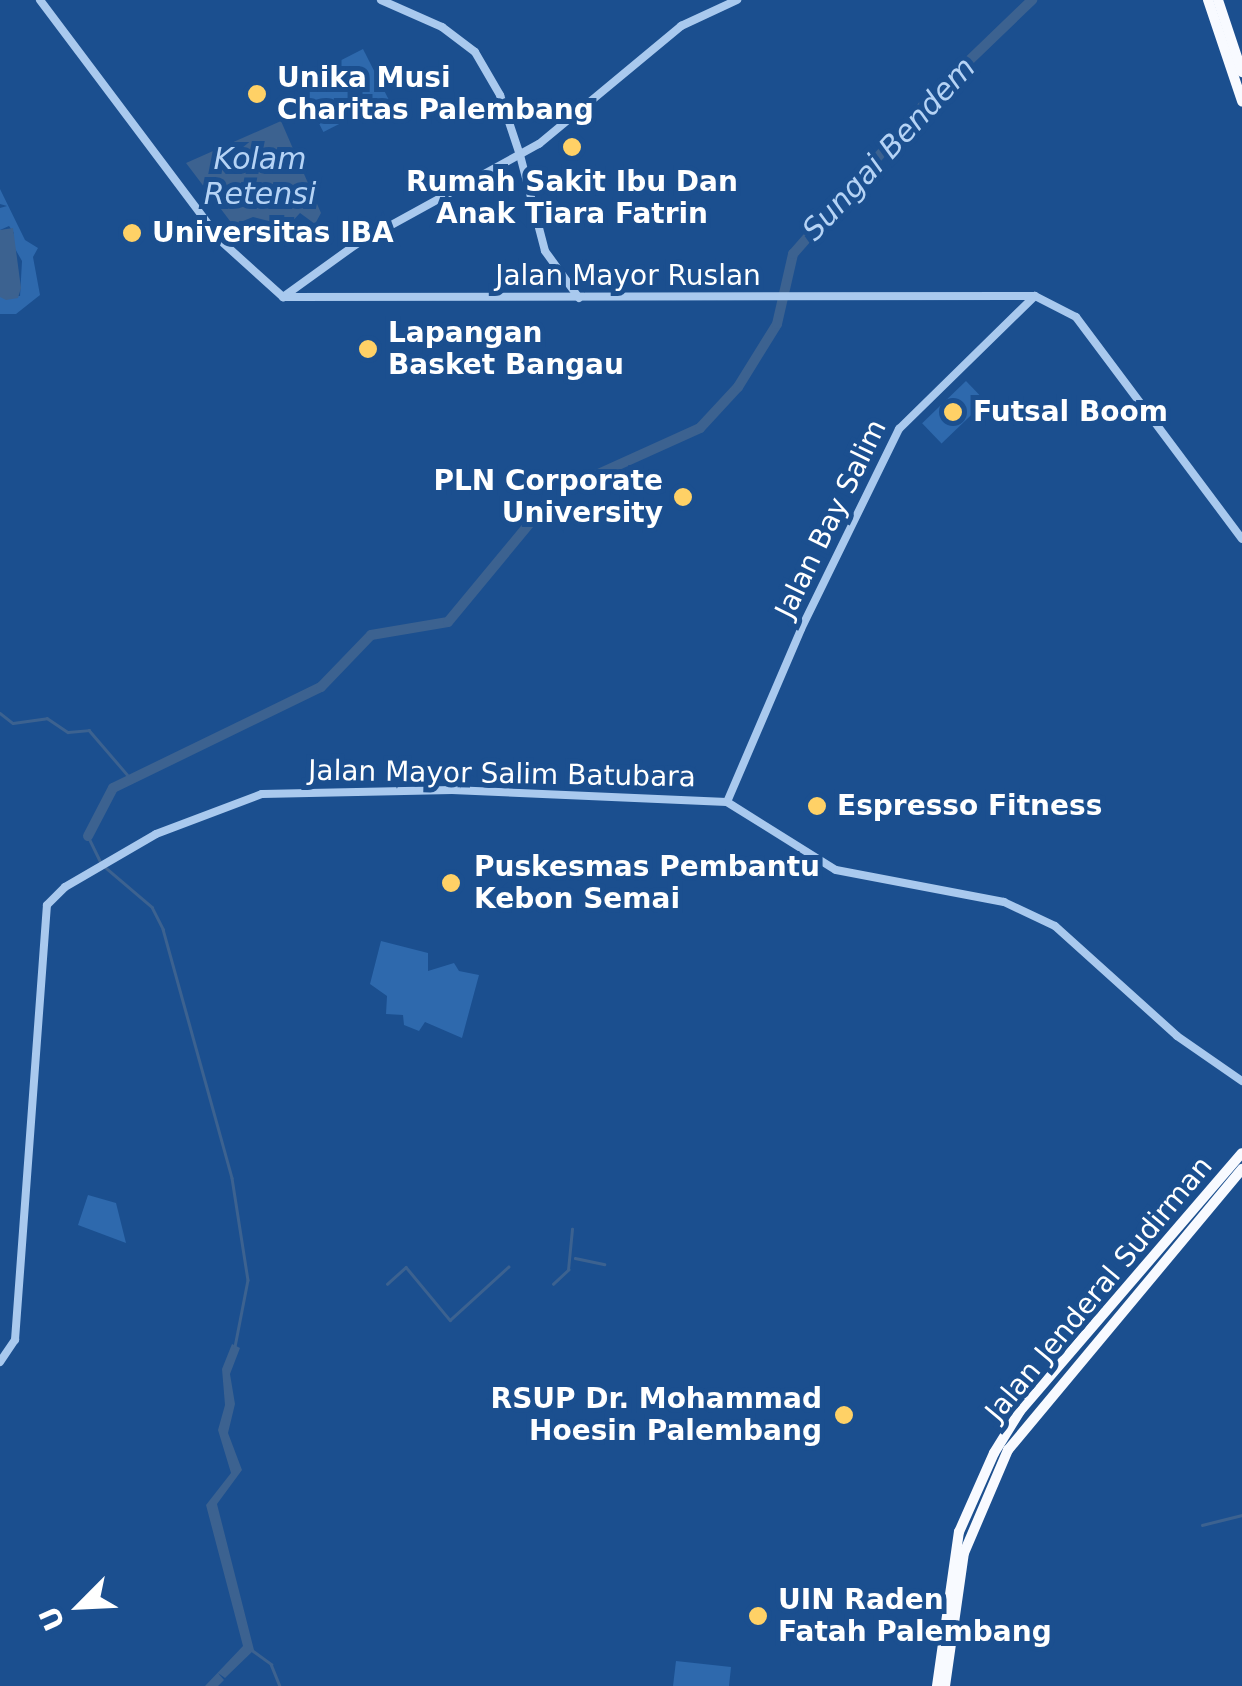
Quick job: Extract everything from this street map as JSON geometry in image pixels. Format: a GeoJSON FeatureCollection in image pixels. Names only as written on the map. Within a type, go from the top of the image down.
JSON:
{"type":"FeatureCollection","features":[{"type":"Feature","properties":{"kind":"highway"},"geometry":{"type":"LineString","coordinates":[[1208,0],[1242,101]]}},
{"type":"Feature","properties":{"kind":"highway"},"geometry":{"type":"LineString","coordinates":[[1218,0],[1242,72]]}},
{"type":"Feature","properties":{"kind":"highway","name":"Jalan Jenderal Sudirman"},"geometry":{"type":"LineString","coordinates":[[937,1686],[946,1593],[972,1500],[1017,1416],[1083,1346],[1242,1153]]}},
{"type":"Feature","properties":{"kind":"highway","name":"Jalan Jenderal Sudirman"},"geometry":{"type":"LineString","coordinates":[[1207,1200],[1242,1169]]}},
{"type":"Feature","properties":{"kind":"highway","name":"Jalan Jenderal Sudirman"},"geometry":{"type":"LineString","coordinates":[[945,1686],[950,1622],[973,1522],[1008,1450],[1083,1346]]}},
{"type":"Feature","properties":{"kind":"street"},"geometry":{"type":"LineString","coordinates":[[40,0],[221,241],[283,298],[355,244],[547,137],[681,26],[737,0]]}},
{"type":"Feature","properties":{"kind":"street"},"geometry":{"type":"LineString","coordinates":[[381,0],[442,27],[476,52],[500,94],[545,251],[579,298]]}},
{"type":"Feature","properties":{"kind":"street","name":"Jalan Mayor Ruslan"},"geometry":{"type":"LineString","coordinates":[[283,298],[1035,296],[1076,316],[1242,538]]}},
{"type":"Feature","properties":{"kind":"street","name":"Jalan Bay Salim"},"geometry":{"type":"LineString","coordinates":[[726,802],[801,628],[899,429],[1035,296]]}},
{"type":"Feature","properties":{"kind":"street","name":"Jalan Mayor Salim Batubara"},"geometry":{"type":"LineString","coordinates":[[0,1362],[13,1350],[46,909],[58,892],[109,861],[212,811],[282,792],[455,790],[726,802],[836,870],[1004,902],[1062,930],[1176,1036],[1242,1081]]}},
{"type":"Feature","properties":{"kind":"shaded area"},"geometry":{"type":"Polygon","coordinates":[[[363,49],[388,99],[323,132],[298,82],[363,49]]]}},
{"type":"Feature","properties":{"kind":"shaded area"},"geometry":{"type":"Polygon","coordinates":[[[0,189],[25,240],[38,248],[33,257],[40,295],[16,314],[0,314],[0,297],[20,296],[22,261],[10,240],[14,233],[9,226],[0,230],[0,208],[7,206],[0,204],[0,189]]]}},
{"type":"Feature","properties":{"kind":"shaded area","name":"Futsal Boom"},"geometry":{"type":"Polygon","coordinates":[[[966,381],[985,401],[942,444],[922,423],[966,381]]]}},
{"type":"Feature","properties":{"kind":"shaded area"},"geometry":{"type":"Polygon","coordinates":[[[381,941],[428,953],[428,971],[454,963],[459,971],[479,975],[462,1038],[425,1022],[419,1031],[404,1025],[403,1015],[386,1014],[387,996],[370,984],[381,941]]]}},
{"type":"Feature","properties":{"kind":"shaded area"},"geometry":{"type":"Polygon","coordinates":[[[88,1195],[116,1203],[126,1243],[78,1225],[88,1195]]]}},
{"type":"Feature","properties":{"kind":"shaded area"},"geometry":{"type":"Polygon","coordinates":[[[676,1661],[731,1667],[729,1686],[673,1686],[676,1661]]]}},
{"type":"Feature","properties":{"kind":"water","name":"Kolam Retensi"},"geometry":{"type":"Polygon","coordinates":[[[281,121],[321,213],[315,224],[300,213],[288,226],[253,217],[233,225],[186,163],[281,121]]]}},
{"type":"Feature","properties":{"kind":"water"},"geometry":{"type":"Polygon","coordinates":[[[13,228],[21,288],[18,298],[6,300],[0,297],[0,230],[13,228]]]}},
{"type":"Feature","properties":{"kind":"water"},"geometry":{"type":"Polygon","coordinates":[[[232,1344],[240,1348],[230,1374],[235,1404],[228,1433],[242,1470],[217,1504],[254,1650],[225,1678],[218,1673],[224,1680],[218,1686],[205,1686],[243,1646],[206,1505],[231,1473],[218,1430],[225,1405],[222,1369],[232,1344]]]}},
{"type":"Feature","properties":{"kind":"waterway","name":"Sungai Bendem"},"geometry":{"type":"LineString","coordinates":[[88,836],[113,788],[321,687],[371,635],[448,622],[554,494],[700,428],[738,387],[777,324],[793,254],[925,103],[1032,0]]}},
{"type":"Feature","properties":{"kind":"waterway"},"geometry":{"type":"LineString","coordinates":[[0,713],[13,723],[47,718],[68,732],[89,730],[131,779]]}},
{"type":"Feature","properties":{"kind":"waterway"},"geometry":{"type":"LineString","coordinates":[[88,836],[100,861]]}},
{"type":"Feature","properties":{"kind":"waterway"},"geometry":{"type":"LineString","coordinates":[[105,867],[152,907],[163,929],[232,1178],[248,1280],[235,1347]]}},
{"type":"Feature","properties":{"kind":"waterway"},"geometry":{"type":"LineString","coordinates":[[553,1284],[568,1270],[572,1229]]}},
{"type":"Feature","properties":{"kind":"waterway"},"geometry":{"type":"LineString","coordinates":[[575,1258],[604,1264]]}},
{"type":"Feature","properties":{"kind":"waterway"},"geometry":{"type":"LineString","coordinates":[[387,1284],[406,1267],[450,1320],[508,1267]]}},
{"type":"Feature","properties":{"kind":"waterway"},"geometry":{"type":"LineString","coordinates":[[1202,1525],[1242,1515]]}},
{"type":"Feature","properties":{"kind":"waterway"},"geometry":{"type":"LineString","coordinates":[[252,1650],[271,1664],[280,1686]]}},
{"type":"Feature","properties":{"kind":"place","name":"Unika Musi Charitas Palembang"},"geometry":{"type":"Point","coordinates":[257,94]}},
{"type":"Feature","properties":{"kind":"place","name":"Rumah Sakit Ibu Dan Anak Tiara Fatrin"},"geometry":{"type":"Point","coordinates":[572,147]}},
{"type":"Feature","properties":{"kind":"place","name":"Universitas IBA"},"geometry":{"type":"Point","coordinates":[132,233]}},
{"type":"Feature","properties":{"kind":"place","name":"Lapangan Basket Bangau"},"geometry":{"type":"Point","coordinates":[368,349]}},
{"type":"Feature","properties":{"kind":"place","name":"Futsal Boom"},"geometry":{"type":"Point","coordinates":[953,412]}},
{"type":"Feature","properties":{"kind":"place","name":"PLN Corporate University"},"geometry":{"type":"Point","coordinates":[683,497]}},
{"type":"Feature","properties":{"kind":"place","name":"Espresso Fitness"},"geometry":{"type":"Point","coordinates":[817,806]}},
{"type":"Feature","properties":{"kind":"place","name":"Puskesmas Pembantu Kebon Semai"},"geometry":{"type":"Point","coordinates":[451,883]}},
{"type":"Feature","properties":{"kind":"place","name":"RSUP Dr. Mohammad Hoesin Palembang"},"geometry":{"type":"Point","coordinates":[844,1415]}},
{"type":"Feature","properties":{"kind":"place","name":"UIN Raden Fatah Palembang"},"geometry":{"type":"Point","coordinates":[758,1616]}}]}
